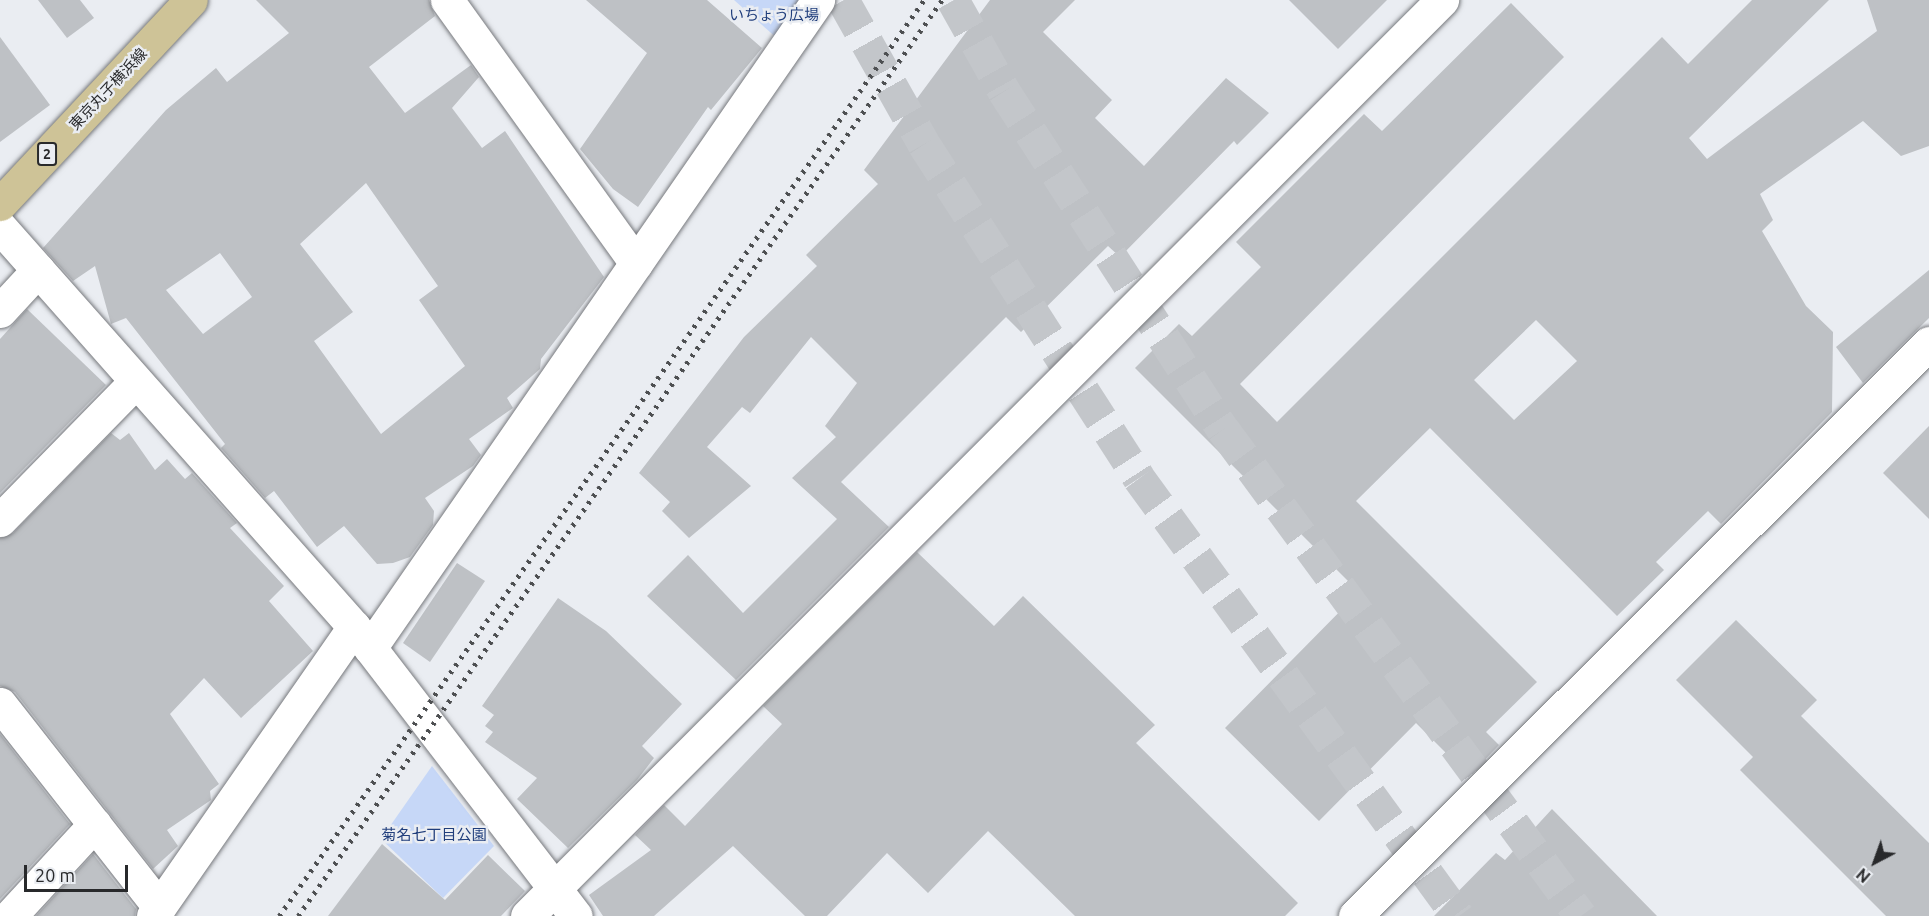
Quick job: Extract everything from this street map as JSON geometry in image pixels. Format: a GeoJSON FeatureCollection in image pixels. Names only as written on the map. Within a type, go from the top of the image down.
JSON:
{"type":"FeatureCollection","features":[{"type":"Feature","properties":{"kind":"main road","name":"東京丸子横浜線"},"geometry":{"type":"LineString","coordinates":[[0,204],[191,0]]}},
{"type":"Feature","properties":{"kind":"street"},"geometry":{"type":"LineString","coordinates":[[447,0],[636,263]]}},
{"type":"Feature","properties":{"kind":"street"},"geometry":{"type":"LineString","coordinates":[[0,704],[95,824],[156,912],[362,637],[636,263],[818,0]]}},
{"type":"Feature","properties":{"kind":"street"},"geometry":{"type":"LineString","coordinates":[[527,916],[1442,0]]}},
{"type":"Feature","properties":{"kind":"street"},"geometry":{"type":"LineString","coordinates":[[0,227],[362,637],[576,916]]}},
{"type":"Feature","properties":{"kind":"street"},"geometry":{"type":"LineString","coordinates":[[0,311],[38,270]]}},
{"type":"Feature","properties":{"kind":"street"},"geometry":{"type":"LineString","coordinates":[[1355,916],[1929,343]]}},
{"type":"Feature","properties":{"kind":"street"},"geometry":{"type":"LineString","coordinates":[[0,520],[136,381]]}},
{"type":"Feature","properties":{"kind":"street"},"geometry":{"type":"LineString","coordinates":[[10,916],[95,824]]}},
{"type":"Feature","properties":{"kind":"green space","name":"いちょう広場"},"geometry":{"type":"Polygon","coordinates":[[[734,0],[806,0],[779,40],[734,0]]]}},
{"type":"Feature","properties":{"kind":"green space","name":"菊名七丁目公園"},"geometry":{"type":"Polygon","coordinates":[[[432,766],[494,846],[443,898],[381,839],[432,766]]]}},
{"type":"Feature","properties":{"kind":"building"},"geometry":{"type":"Polygon","coordinates":[[[38,0],[80,0],[94,18],[67,38],[38,0]]]}},
{"type":"Feature","properties":{"kind":"building"},"geometry":{"type":"Polygon","coordinates":[[[256,0],[429,0],[435,16],[369,67],[405,113],[471,65],[479,77],[452,108],[482,148],[505,131],[604,277],[541,359],[540,369],[507,398],[513,408],[469,439],[481,455],[473,466],[425,498],[434,511],[433,525],[410,557],[393,563],[377,564],[344,526],[317,547],[274,491],[265,498],[221,448],[225,444],[126,318],[111,324],[95,266],[73,281],[43,248],[166,110],[216,68],[227,82],[289,33],[256,0]],[[366,183],[300,244],[353,312],[314,341],[381,434],[465,366],[419,300],[438,286],[366,183]],[[220,253],[166,290],[203,334],[252,297],[220,253]]]}},
{"type":"Feature","properties":{"kind":"building"},"geometry":{"type":"Polygon","coordinates":[[[586,0],[707,0],[762,48],[711,110],[708,107],[638,207],[613,189],[580,149],[647,53],[586,0]]]}},
{"type":"Feature","properties":{"kind":"building"},"geometry":{"type":"Polygon","coordinates":[[[990,0],[1075,0],[1043,32],[1112,100],[1095,118],[1144,166],[1226,78],[1269,113],[1237,145],[1234,141],[1120,257],[1108,246],[1021,332],[1006,317],[841,482],[889,527],[736,680],[647,596],[688,555],[743,613],[837,519],[792,478],[836,437],[825,426],[857,383],[811,337],[750,413],[742,407],[707,447],[751,486],[689,538],[662,511],[670,502],[639,473],[744,337],[817,266],[806,255],[878,184],[864,170],[990,0]]]}},
{"type":"Feature","properties":{"kind":"building"},"geometry":{"type":"Polygon","coordinates":[[[1289,0],[1387,0],[1338,49],[1289,0]]]}},
{"type":"Feature","properties":{"kind":"building"},"geometry":{"type":"Polygon","coordinates":[[[1752,0],[1829,0],[1689,138],[1707,159],[1877,31],[1867,0],[1929,0],[1929,146],[1901,156],[1863,121],[1760,194],[1773,220],[1762,231],[1806,306],[1833,332],[1832,412],[1721,524],[1708,511],[1656,562],[1664,570],[1617,616],[1430,428],[1356,501],[1537,682],[1486,732],[1499,745],[1469,776],[1416,723],[1319,821],[1225,728],[1359,592],[1135,368],[1179,324],[1192,336],[1261,267],[1236,242],[1364,114],[1382,131],[1511,3],[1564,57],[1240,384],[1277,422],[1662,37],[1688,64],[1752,0]],[[1536,320],[1474,380],[1514,420],[1577,361],[1536,320]]]}},
{"type":"Feature","properties":{"kind":"building"},"geometry":{"type":"Polygon","coordinates":[[[0,37],[50,105],[0,142],[0,37]]]}},
{"type":"Feature","properties":{"kind":"building"},"geometry":{"type":"Polygon","coordinates":[[[1929,270],[1929,318],[1863,383],[1836,347],[1929,270]]]}},
{"type":"Feature","properties":{"kind":"building"},"geometry":{"type":"Polygon","coordinates":[[[27,309],[106,385],[0,493],[0,339],[27,309]]]}},
{"type":"Feature","properties":{"kind":"building"},"geometry":{"type":"Polygon","coordinates":[[[1929,426],[1929,519],[1883,473],[1929,426]]]}},
{"type":"Feature","properties":{"kind":"building"},"geometry":{"type":"Polygon","coordinates":[[[111,433],[120,440],[129,433],[155,470],[167,459],[185,479],[192,473],[237,523],[230,528],[284,586],[269,601],[313,651],[241,718],[204,678],[170,714],[219,784],[210,791],[211,800],[167,830],[178,846],[153,869],[15,692],[0,686],[0,538],[13,533],[111,433]]]}},
{"type":"Feature","properties":{"kind":"building"},"geometry":{"type":"Polygon","coordinates":[[[917,552],[994,626],[1023,596],[1155,725],[1136,743],[1298,903],[1285,916],[1075,916],[988,831],[928,893],[887,853],[827,916],[805,916],[733,846],[654,916],[603,916],[589,895],[651,850],[635,835],[664,805],[685,826],[782,724],[763,706],[917,552]]]}},
{"type":"Feature","properties":{"kind":"building"},"geometry":{"type":"Polygon","coordinates":[[[457,563],[485,581],[430,662],[403,643],[457,563]]]}},
{"type":"Feature","properties":{"kind":"building"},"geometry":{"type":"Polygon","coordinates":[[[558,598],[606,631],[682,704],[642,746],[654,758],[637,780],[568,848],[517,799],[537,778],[485,742],[493,732],[485,726],[494,715],[482,706],[558,598]]]}},
{"type":"Feature","properties":{"kind":"building"},"geometry":{"type":"Polygon","coordinates":[[[1736,620],[1817,700],[1801,716],[1929,843],[1929,916],[1886,916],[1740,770],[1753,757],[1676,680],[1736,620]]]}},
{"type":"Feature","properties":{"kind":"building"},"geometry":{"type":"Polygon","coordinates":[[[0,734],[70,824],[0,899],[0,734]]]}},
{"type":"Feature","properties":{"kind":"building"},"geometry":{"type":"Polygon","coordinates":[[[1552,809],[1657,916],[1434,916],[1496,853],[1505,860],[1552,809]]]}},
{"type":"Feature","properties":{"kind":"building"},"geometry":{"type":"Polygon","coordinates":[[[382,844],[445,900],[488,855],[525,891],[501,916],[328,916],[382,844]]]}},
{"type":"Feature","properties":{"kind":"building"},"geometry":{"type":"Polygon","coordinates":[[[93,854],[136,909],[135,916],[36,916],[93,854]]]}},
{"type":"Feature","properties":{"kind":"tunnel"},"geometry":{"type":"LineString","coordinates":[[843,0],[924,144],[1139,478],[1458,916]]}},
{"type":"Feature","properties":{"kind":"tunnel"},"geometry":{"type":"LineString","coordinates":[[953,0],[1004,91],[1223,429],[1581,916]]}},
{"type":"Feature","properties":{"kind":"railway"},"geometry":{"type":"LineString","coordinates":[[279,916],[924,0]]}},
{"type":"Feature","properties":{"kind":"railway"},"geometry":{"type":"LineString","coordinates":[[298,916],[942,0]]}}]}
